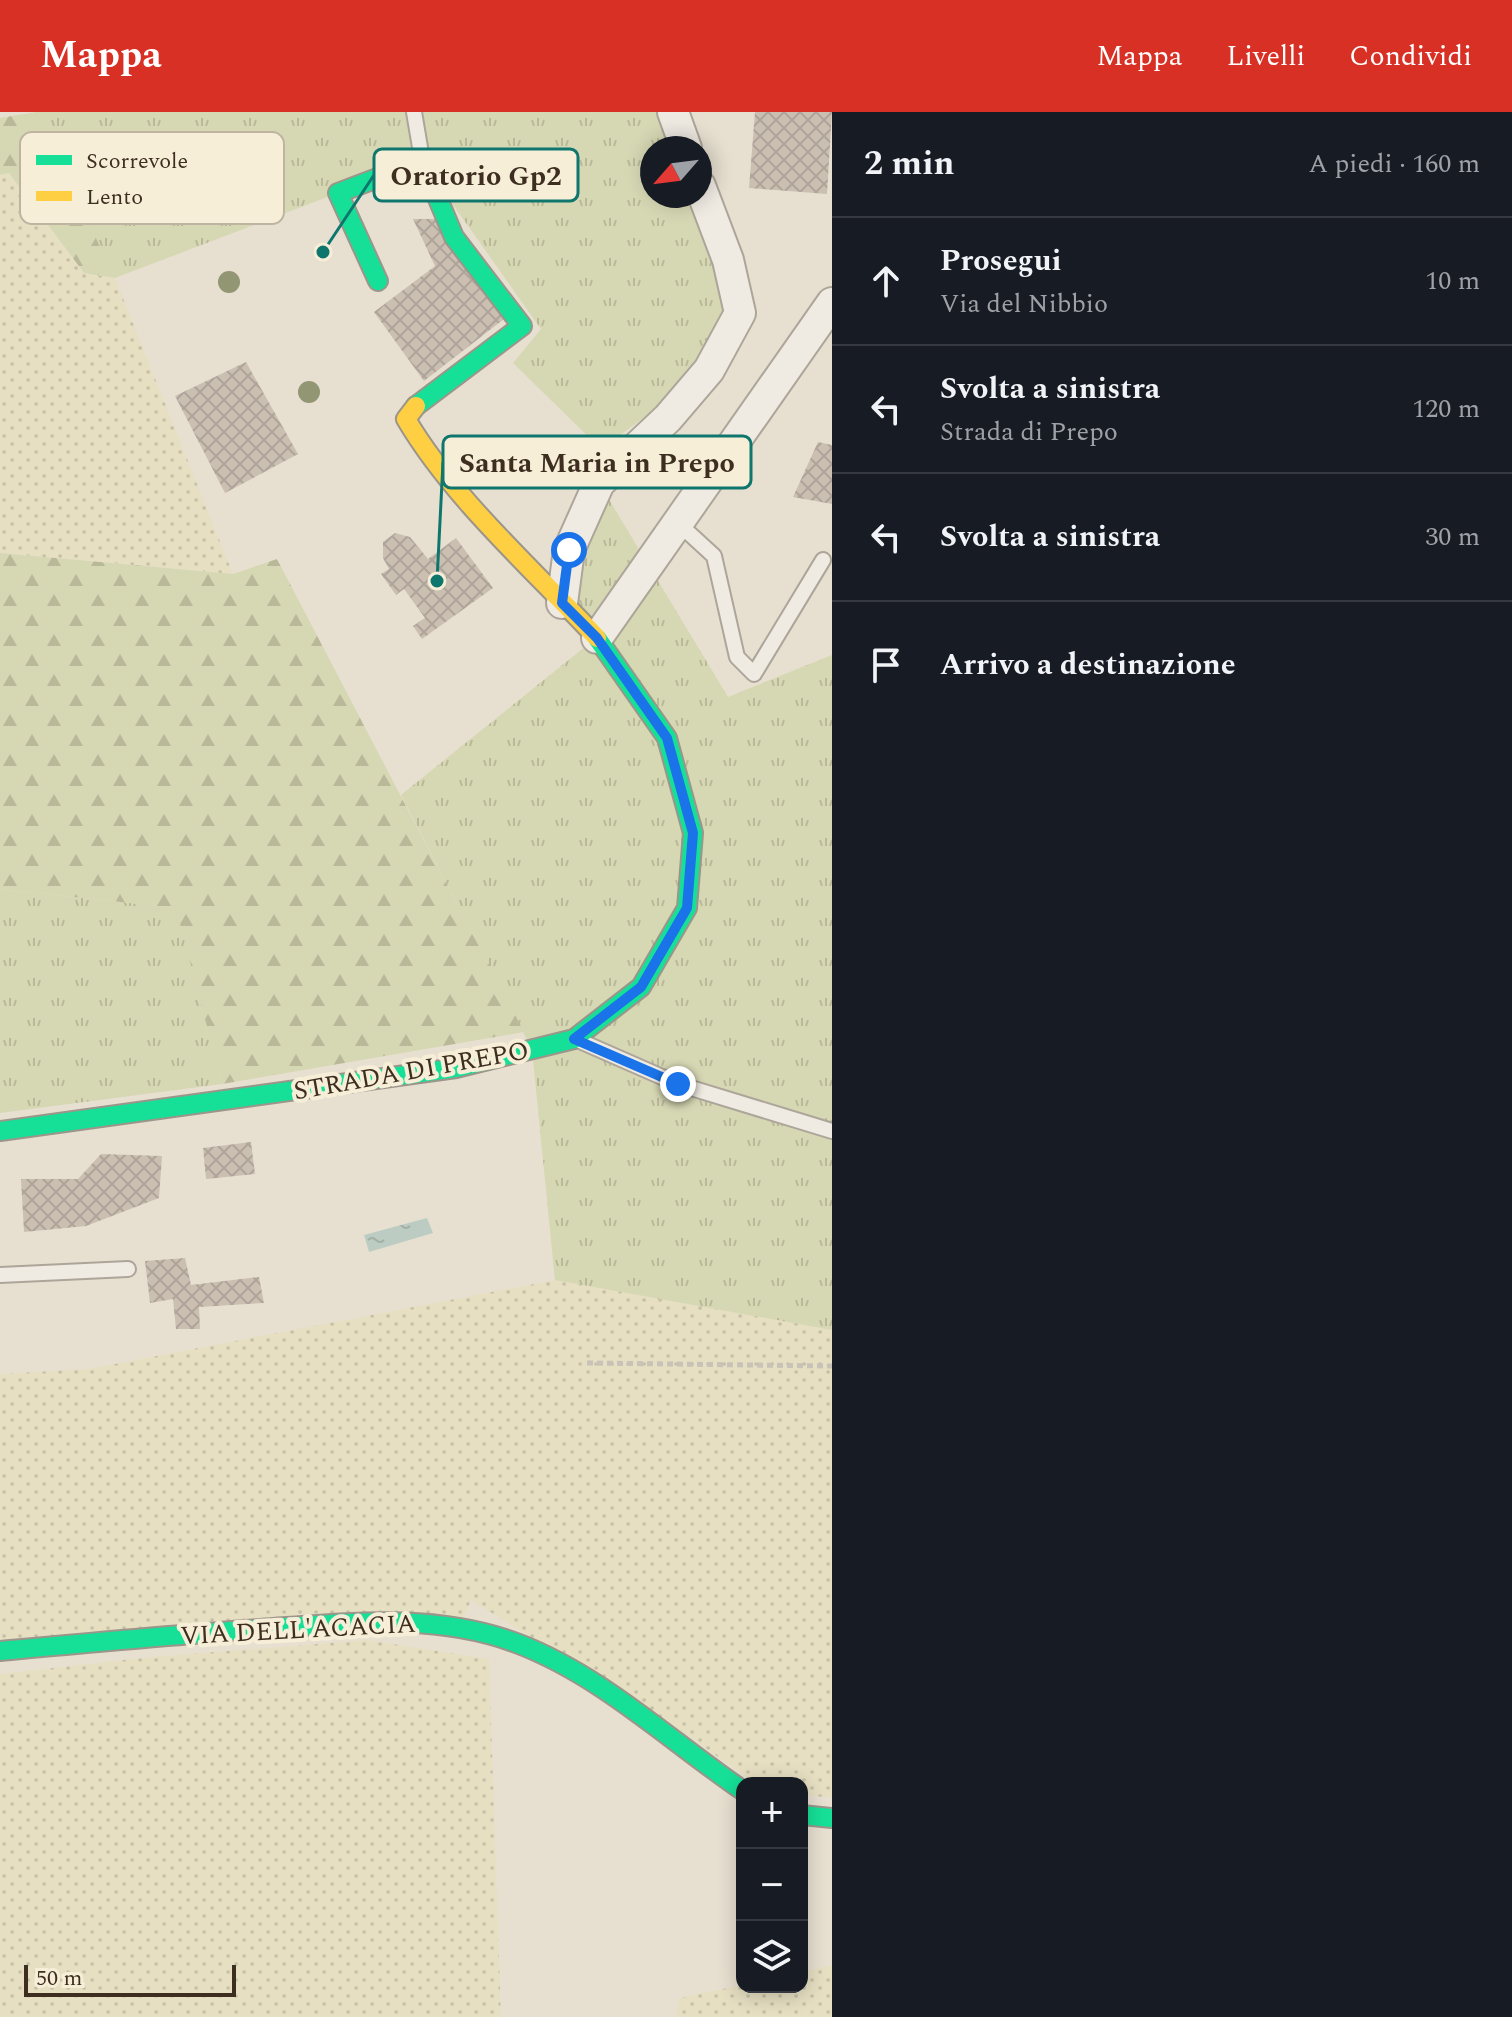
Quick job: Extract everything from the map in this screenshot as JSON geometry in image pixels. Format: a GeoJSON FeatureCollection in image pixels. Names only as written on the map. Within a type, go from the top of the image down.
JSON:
{"type":"FeatureCollection","features":[{"type":"Feature","properties":{"kind":"street"},"geometry":{"type":"LineString","coordinates":[[673,112],[682,136]]}},
{"type":"Feature","properties":{"kind":"street"},"geometry":{"type":"LineString","coordinates":[[378,281],[338,193],[422,161]]}},
{"type":"Feature","properties":{"kind":"street","name":"STRADA DI PREPO"},"geometry":{"type":"LineString","coordinates":[[0,1131],[456,1068],[574,1039],[641,987],[687,908],[693,833],[667,738],[597,638],[453,484],[406,419],[413,408],[522,326],[454,237],[422,161]]}},
{"type":"Feature","properties":{"kind":"street"},"geometry":{"type":"LineString","coordinates":[[562,603],[569,550],[599,483],[668,418],[709,370],[740,313],[728,260],[708,208]]}},
{"type":"Feature","properties":{"kind":"street"},"geometry":{"type":"LineString","coordinates":[[597,638],[832,303]]}},
{"type":"Feature","properties":{"kind":"street","name":"VIA DELL'ACACIA"},"geometry":{"type":"LineString","coordinates":[[0,1651],[158,1636],[397,1620],[460,1626],[518,1643],[573,1669],[736,1786]]}},
{"type":"Feature","properties":{"kind":"street"},"geometry":{"type":"LineString","coordinates":[[808,1816],[832,1818]]}},
{"type":"Feature","properties":{"kind":"lane"},"geometry":{"type":"LineString","coordinates":[[414,112],[422,161]]}},
{"type":"Feature","properties":{"kind":"lane"},"geometry":{"type":"LineString","coordinates":[[678,523],[714,556],[737,657],[754,674],[823,560]]}},
{"type":"Feature","properties":{"kind":"lane"},"geometry":{"type":"LineString","coordinates":[[574,1039],[678,1084],[832,1131]]}},
{"type":"Feature","properties":{"kind":"lane"},"geometry":{"type":"LineString","coordinates":[[0,1275],[128,1269]]}},
{"type":"Feature","properties":{"kind":"path"},"geometry":{"type":"LineString","coordinates":[[587,1363],[832,1366]]}},
{"type":"Feature","properties":{"kind":"shaded area"},"geometry":{"type":"Polygon","coordinates":[[[9,173],[20,188],[20,224],[47,224],[83,273],[115,278],[233,574],[0,553],[0,175],[9,173]]]}},
{"type":"Feature","properties":{"kind":"shaded area"},"geometry":{"type":"Polygon","coordinates":[[[599,483],[728,697],[832,655],[832,1797],[808,1796],[808,1777],[746,1777],[671,1724],[471,1600],[460,1626],[0,1651],[0,1374],[89,1369],[555,1280],[532,1049],[401,795],[596,638],[599,483]]]}},
{"type":"Feature","properties":{"kind":"shaded area"},"geometry":{"type":"Polygon","coordinates":[[[367,1640],[489,1659],[501,2017],[0,2017],[0,1674],[151,1657],[367,1640]]]}},
{"type":"Feature","properties":{"kind":"shaded area"},"geometry":{"type":"Polygon","coordinates":[[[832,1965],[832,2017],[676,2017],[680,1998],[736,1986],[736,1993],[808,1993],[808,1971],[832,1965]]]}},
{"type":"Feature","properties":{"kind":"green space"},"geometry":{"type":"Polygon","coordinates":[[[35,112],[672,112],[681,136],[640,136],[640,208],[704,208],[740,313],[709,370],[601,449],[513,363],[541,329],[422,161],[284,214],[284,132],[45,132],[35,112]]]}},
{"type":"Feature","properties":{"kind":"green space"},"geometry":{"type":"Polygon","coordinates":[[[36,112],[46,132],[20,132],[20,188],[9,173],[0,175],[0,118],[36,112]]]}},
{"type":"Feature","properties":{"kind":"green space"},"geometry":{"type":"Polygon","coordinates":[[[47,224],[89,224],[115,278],[84,273],[47,224]]]}},
{"type":"Feature","properties":{"kind":"green space"},"geometry":{"type":"Polygon","coordinates":[[[89,224],[257,224],[115,278],[89,224]]]}},
{"type":"Feature","properties":{"kind":"green space"},"geometry":{"type":"Polygon","coordinates":[[[599,483],[728,697],[832,655],[832,1330],[555,1280],[532,1049],[401,795],[596,638],[562,603],[599,483]]]}},
{"type":"Feature","properties":{"kind":"green space"},"geometry":{"type":"Polygon","coordinates":[[[0,553],[233,574],[277,559],[524,1032],[222,1084],[176,908],[0,889],[0,553]]]}},
{"type":"Feature","properties":{"kind":"green space"},"geometry":{"type":"Polygon","coordinates":[[[0,889],[177,908],[222,1084],[0,1113],[0,889]]]}},
{"type":"Feature","properties":{"kind":"water"},"geometry":{"type":"Polygon","coordinates":[[[427,1218],[433,1233],[369,1252],[364,1235],[427,1218]]]}},
{"type":"Feature","properties":{"kind":"building"},"geometry":{"type":"Polygon","coordinates":[[[755,112],[832,112],[827,194],[749,188],[755,112]]]}},
{"type":"Feature","properties":{"kind":"building"},"geometry":{"type":"Polygon","coordinates":[[[413,219],[437,219],[504,319],[424,381],[374,312],[435,266],[413,219]]]}},
{"type":"Feature","properties":{"kind":"building"},"geometry":{"type":"Polygon","coordinates":[[[246,362],[298,454],[225,493],[175,396],[246,362]]]}},
{"type":"Feature","properties":{"kind":"building"},"geometry":{"type":"Polygon","coordinates":[[[818,442],[832,445],[832,504],[793,497],[818,442]]]}},
{"type":"Feature","properties":{"kind":"building"},"geometry":{"type":"Polygon","coordinates":[[[395,533],[410,537],[428,559],[456,538],[493,588],[422,639],[413,626],[425,618],[404,589],[396,595],[381,574],[389,569],[383,558],[383,542],[395,533]]]}},
{"type":"Feature","properties":{"kind":"building"},"geometry":{"type":"Polygon","coordinates":[[[251,1142],[255,1174],[206,1179],[203,1148],[251,1142]]]}},
{"type":"Feature","properties":{"kind":"building"},"geometry":{"type":"Polygon","coordinates":[[[101,1154],[162,1156],[159,1198],[86,1226],[24,1232],[21,1179],[78,1179],[101,1154]]]}},
{"type":"Feature","properties":{"kind":"building"},"geometry":{"type":"Polygon","coordinates":[[[185,1258],[191,1285],[259,1277],[264,1303],[199,1307],[200,1329],[176,1329],[173,1299],[150,1303],[145,1261],[185,1258]]]}},
{"type":"Feature","properties":{"kind":"traffic: fast"},"geometry":{"type":"LineString","coordinates":[[378,281],[338,193],[422,161],[454,237],[522,326],[416,406]]}},
{"type":"Feature","properties":{"kind":"traffic: fast"},"geometry":{"type":"LineString","coordinates":[[0,1131],[456,1068],[574,1039],[641,987],[687,908],[693,833],[667,738],[597,638]]}},
{"type":"Feature","properties":{"kind":"traffic: fast"},"geometry":{"type":"LineString","coordinates":[[0,1651],[326,1624],[391,1622],[456,1627],[519,1644],[579,1673],[736,1786]]}},
{"type":"Feature","properties":{"kind":"traffic: fast"},"geometry":{"type":"LineString","coordinates":[[808,1816],[832,1818]]}},
{"type":"Feature","properties":{"kind":"traffic: slow"},"geometry":{"type":"LineString","coordinates":[[416,406],[406,419],[425,449],[470,506],[597,638]]}},
{"type":"Feature","properties":{"kind":"place","name":"Oratorio Gp2"},"geometry":{"type":"Point","coordinates":[323,252]}},
{"type":"Feature","properties":{"kind":"place","name":"Santa Maria in Prepo"},"geometry":{"type":"Point","coordinates":[437,581]}},
{"type":"Feature","properties":{"kind":"route"},"geometry":{"type":"LineString","coordinates":[[569,550],[562,603],[597,638],[667,738],[693,833],[687,908],[641,987],[574,1039],[678,1084]]}}]}
